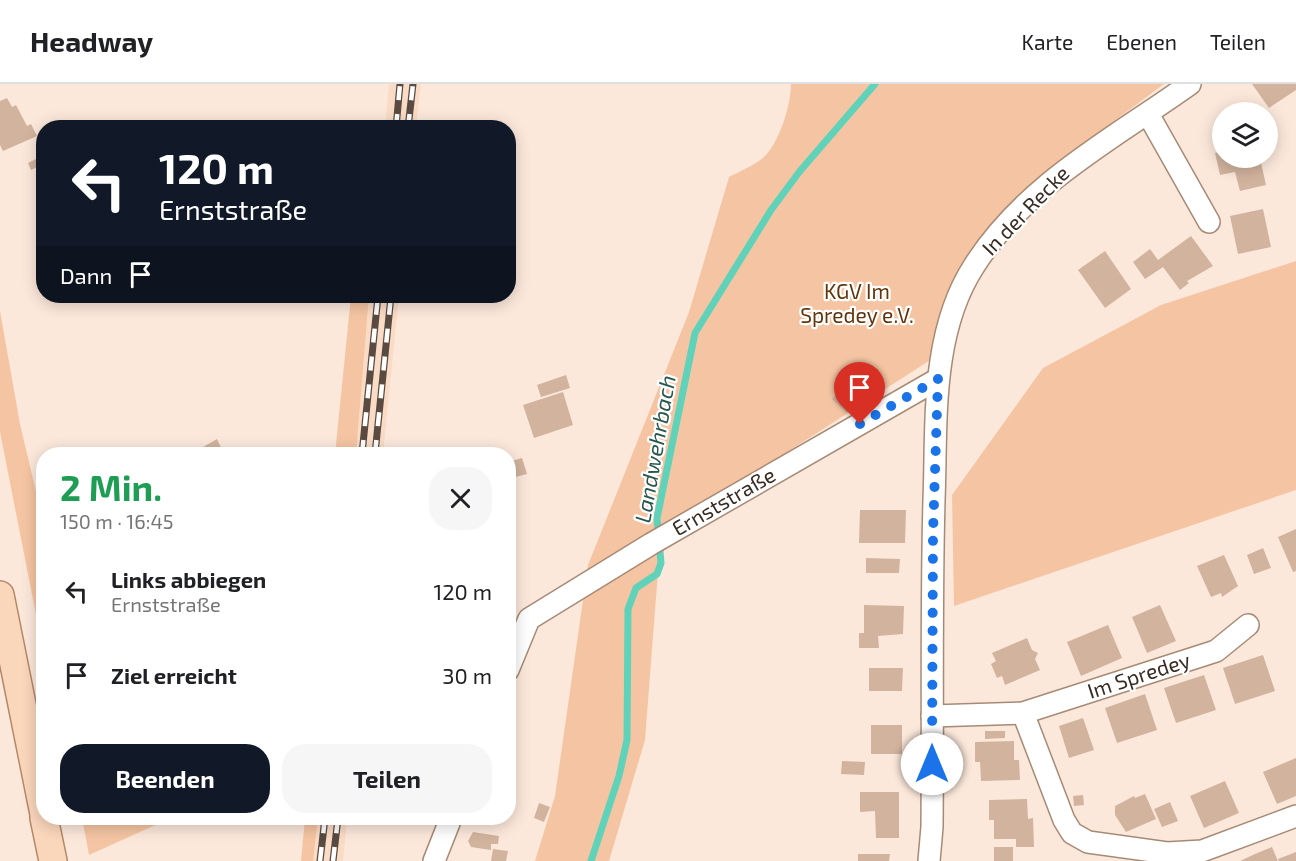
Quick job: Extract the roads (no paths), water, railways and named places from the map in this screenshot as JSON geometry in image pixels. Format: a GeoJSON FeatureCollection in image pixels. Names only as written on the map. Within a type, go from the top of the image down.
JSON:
{"type":"FeatureCollection","features":[{"type":"Feature","properties":{"kind":"main road"},"geometry":{"type":"LineString","coordinates":[[0,595],[36,776]]}},
{"type":"Feature","properties":{"kind":"main road"},"geometry":{"type":"LineString","coordinates":[[46,825],[53,861]]}},
{"type":"Feature","properties":{"kind":"street","name":"In der Recke"},"geometry":{"type":"LineString","coordinates":[[929,861],[932,827],[933,534],[938,379],[953,314],[962,288],[974,266],[999,233],[1073,162],[1190,84]]}},
{"type":"Feature","properties":{"kind":"street"},"geometry":{"type":"LineString","coordinates":[[1148,114],[1209,222]]}},
{"type":"Feature","properties":{"kind":"street","name":"Ernststraße"},"geometry":{"type":"LineString","coordinates":[[516,651],[529,619],[651,544],[938,379]]}},
{"type":"Feature","properties":{"kind":"street","name":"Im Spredey"},"geometry":{"type":"LineString","coordinates":[[932,716],[1023,713],[1216,651],[1248,625]]}},
{"type":"Feature","properties":{"kind":"street"},"geometry":{"type":"LineString","coordinates":[[1023,713],[1064,820],[1072,833],[1088,842],[1167,853],[1202,851],[1296,816]]}},
{"type":"Feature","properties":{"kind":"street"},"geometry":{"type":"LineString","coordinates":[[434,861],[448,825]]}},
{"type":"Feature","properties":{"kind":"waterway","name":"Landwehrbach"},"geometry":{"type":"LineString","coordinates":[[591,861],[619,776],[627,740],[628,609],[636,588],[657,574],[661,563],[657,518],[695,333],[771,210],[800,171],[875,84]]}},
{"type":"Feature","properties":{"kind":"railway"},"geometry":{"type":"LineString","coordinates":[[397,120],[400,84]]}},
{"type":"Feature","properties":{"kind":"railway"},"geometry":{"type":"LineString","coordinates":[[409,120],[413,84]]}},
{"type":"Feature","properties":{"kind":"railway"},"geometry":{"type":"LineString","coordinates":[[363,447],[377,303]]}},
{"type":"Feature","properties":{"kind":"railway"},"geometry":{"type":"LineString","coordinates":[[376,447],[390,303]]}},
{"type":"Feature","properties":{"kind":"railway"},"geometry":{"type":"LineString","coordinates":[[320,861],[324,825]]}},
{"type":"Feature","properties":{"kind":"railway"},"geometry":{"type":"LineString","coordinates":[[333,861],[337,825]]}},
{"type":"Feature","properties":{"kind":"park label","name":"KGV Im Spredey e.V."},"geometry":{"type":"Point","coordinates":[857,304]}}]}
